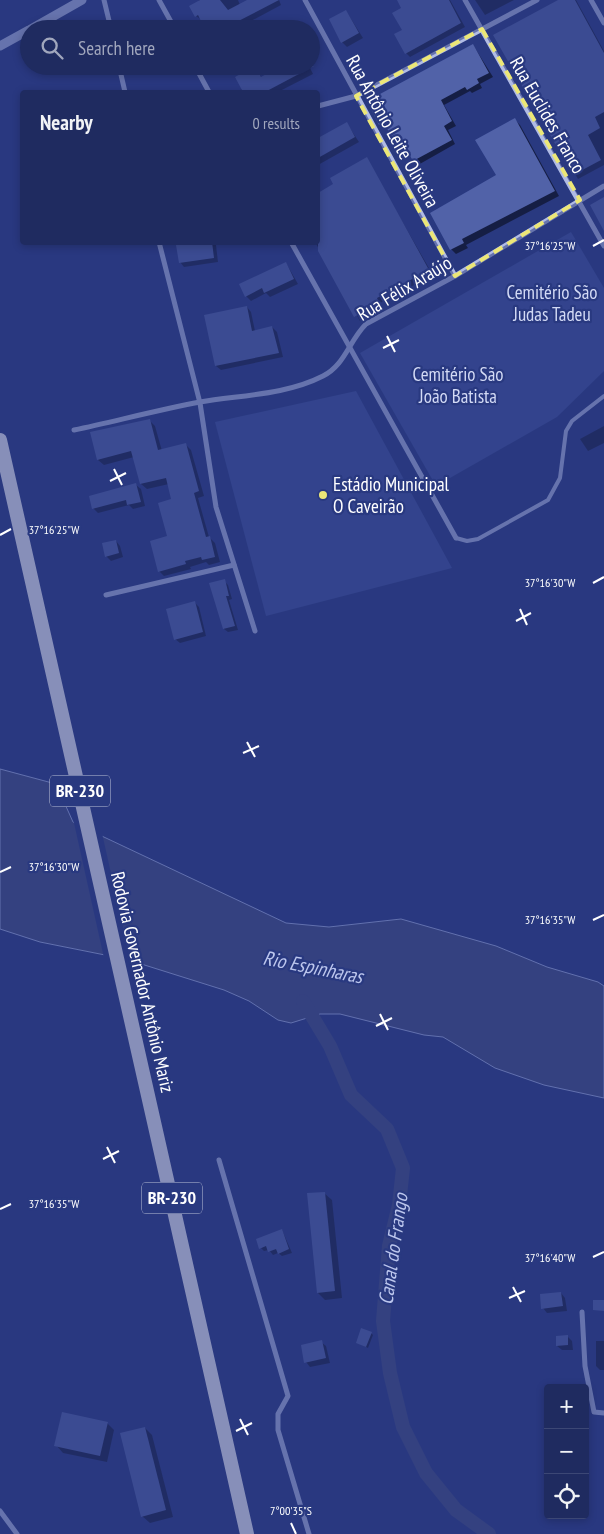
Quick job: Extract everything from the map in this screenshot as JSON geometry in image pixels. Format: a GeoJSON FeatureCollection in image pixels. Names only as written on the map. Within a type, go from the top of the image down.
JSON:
{"type":"FeatureCollection","features":[{"type":"Feature","properties":{"kind":"highway","name":"Rodovia Governador Antônio Mariz"},"geometry":{"type":"LineString","coordinates":[[0,440],[247,1534]]}},
{"type":"Feature","properties":{"kind":"street"},"geometry":{"type":"LineString","coordinates":[[46,20],[82,0]]}},
{"type":"Feature","properties":{"kind":"street"},"geometry":{"type":"LineString","coordinates":[[104,0],[108,20]]}},
{"type":"Feature","properties":{"kind":"street"},"geometry":{"type":"LineString","coordinates":[[159,0],[170,20]]}},
{"type":"Feature","properties":{"kind":"street","name":"Rua Antônio Leite Oliveira"},"geometry":{"type":"LineString","coordinates":[[305,0],[316,20]]}},
{"type":"Feature","properties":{"kind":"street","name":"Rua Euclides Franco"},"geometry":{"type":"LineString","coordinates":[[465,0],[580,200],[604,246]]}},
{"type":"Feature","properties":{"kind":"street"},"geometry":{"type":"LineString","coordinates":[[320,105],[356,96],[537,0]]}},
{"type":"Feature","properties":{"kind":"street"},"geometry":{"type":"LineString","coordinates":[[591,0],[604,23]]}},
{"type":"Feature","properties":{"kind":"street","name":"Rua Antônio Leite Oliveira"},"geometry":{"type":"LineString","coordinates":[[320,28],[455,276]]}},
{"type":"Feature","properties":{"kind":"street"},"geometry":{"type":"LineString","coordinates":[[0,46],[20,35]]}},
{"type":"Feature","properties":{"kind":"street"},"geometry":{"type":"LineString","coordinates":[[121,75],[125,90]]}},
{"type":"Feature","properties":{"kind":"street"},"geometry":{"type":"LineString","coordinates":[[200,75],[208,90]]}},
{"type":"Feature","properties":{"kind":"street","name":"Rua Félix Araújo"},"geometry":{"type":"LineString","coordinates":[[74,430],[200,403],[274,392],[324,376],[340,364],[349,346],[366,324],[455,276],[604,186]]}},
{"type":"Feature","properties":{"kind":"street"},"geometry":{"type":"LineString","coordinates":[[161,245],[200,403],[216,507],[255,631]]}},
{"type":"Feature","properties":{"kind":"street"},"geometry":{"type":"LineString","coordinates":[[293,245],[456,538]]}},
{"type":"Feature","properties":{"kind":"street"},"geometry":{"type":"LineString","coordinates":[[106,595],[234,565]]}},
{"type":"Feature","properties":{"kind":"street"},"geometry":{"type":"LineString","coordinates":[[220,1160],[288,1396],[278,1414],[278,1430],[309,1534]]}},
{"type":"Feature","properties":{"kind":"street"},"geometry":{"type":"LineString","coordinates":[[582,1312],[585,1366],[594,1412],[604,1414]]}},
{"type":"Feature","properties":{"kind":"street"},"geometry":{"type":"LineString","coordinates":[[0,1511],[17,1534]]}},
{"type":"Feature","properties":{"kind":"lane"},"geometry":{"type":"LineString","coordinates":[[456,538],[467,541],[478,539],[548,500],[560,478],[566,431],[572,421],[604,396]]}},
{"type":"Feature","properties":{"kind":"highlighted area"},"geometry":{"type":"Polygon","coordinates":[[[482,29],[580,200],[455,276],[356,96],[482,29]]]}},
{"type":"Feature","properties":{"kind":"green space","name":"Cemitério São João Batista"},"geometry":{"type":"Polygon","coordinates":[[[571,232],[604,288],[604,371],[557,417],[436,486],[360,353],[571,232]]]}},
{"type":"Feature","properties":{"kind":"green space","name":"Estádio Municipal O Caveirão"},"geometry":{"type":"Polygon","coordinates":[[[356,391],[452,568],[266,616],[215,422],[356,391]]]}},
{"type":"Feature","properties":{"kind":"water"},"geometry":{"type":"Polygon","coordinates":[[[0,769],[56,784],[73,822],[85,828],[115,957],[40,942],[0,929],[0,769]]]}},
{"type":"Feature","properties":{"kind":"water","name":"Rio Espinharas"},"geometry":{"type":"Polygon","coordinates":[[[89,830],[286,923],[329,927],[401,919],[496,946],[547,967],[598,982],[604,986],[604,1098],[544,1085],[495,1068],[443,1037],[424,1035],[340,1014],[320,1014],[291,1023],[278,1020],[249,1001],[224,990],[119,957],[89,830]]]}},
{"type":"Feature","properties":{"kind":"pier"},"geometry":{"type":"Polygon","coordinates":[[[72,814],[75,820],[102,833],[131,963],[104,958],[72,814]]]}},
{"type":"Feature","properties":{"kind":"building"},"geometry":{"type":"Polygon","coordinates":[[[200,0],[220,0],[228,10],[247,0],[279,0],[240,20],[200,20],[198,15],[195,17],[189,6],[200,0]]]}},
{"type":"Feature","properties":{"kind":"building"},"geometry":{"type":"Polygon","coordinates":[[[397,0],[449,0],[461,23],[405,54],[394,34],[402,30],[392,13],[401,8],[397,0]]]}},
{"type":"Feature","properties":{"kind":"building"},"geometry":{"type":"Polygon","coordinates":[[[558,0],[575,0],[604,53],[604,112],[595,117],[600,128],[588,135],[601,160],[573,175],[493,35],[558,0]]]}},
{"type":"Feature","properties":{"kind":"building"},"geometry":{"type":"Polygon","coordinates":[[[346,10],[359,33],[341,43],[329,19],[346,10]]]}},
{"type":"Feature","properties":{"kind":"building"},"geometry":{"type":"Polygon","coordinates":[[[473,44],[489,73],[477,79],[479,83],[467,90],[465,87],[441,100],[452,121],[444,126],[452,140],[413,161],[405,147],[399,150],[384,123],[379,125],[367,101],[473,44]]]}},
{"type":"Feature","properties":{"kind":"building"},"geometry":{"type":"Polygon","coordinates":[[[239,75],[260,75],[261,77],[265,75],[297,75],[269,90],[242,90],[235,77],[239,75]]]}},
{"type":"Feature","properties":{"kind":"building"},"geometry":{"type":"Polygon","coordinates":[[[515,118],[555,191],[462,239],[464,243],[450,250],[430,213],[496,175],[475,140],[515,118]]]}},
{"type":"Feature","properties":{"kind":"building"},"geometry":{"type":"Polygon","coordinates":[[[347,122],[355,137],[320,157],[320,137],[347,122]]]}},
{"type":"Feature","properties":{"kind":"building"},"geometry":{"type":"Polygon","coordinates":[[[367,157],[429,270],[377,298],[379,303],[354,317],[318,251],[318,245],[320,245],[320,192],[333,184],[330,178],[367,157]]]}},
{"type":"Feature","properties":{"kind":"building"},"geometry":{"type":"Polygon","coordinates":[[[604,197],[604,231],[590,205],[604,197]]]}},
{"type":"Feature","properties":{"kind":"building"},"geometry":{"type":"Polygon","coordinates":[[[176,245],[212,245],[214,258],[179,263],[176,245]]]}},
{"type":"Feature","properties":{"kind":"building"},"geometry":{"type":"Polygon","coordinates":[[[286,262],[294,279],[264,293],[262,288],[245,297],[239,284],[286,262]]]}},
{"type":"Feature","properties":{"kind":"building"},"geometry":{"type":"Polygon","coordinates":[[[247,306],[252,331],[272,326],[279,353],[215,366],[204,315],[247,306]]]}},
{"type":"Feature","properties":{"kind":"building"},"geometry":{"type":"Polygon","coordinates":[[[150,419],[158,450],[186,443],[199,491],[194,493],[206,537],[210,536],[215,557],[202,560],[201,557],[185,561],[186,564],[158,572],[150,541],[167,536],[158,503],[171,499],[166,478],[140,484],[131,451],[97,460],[90,432],[150,419]]]}},
{"type":"Feature","properties":{"kind":"building"},"geometry":{"type":"Polygon","coordinates":[[[136,483],[141,502],[127,505],[126,500],[92,509],[89,496],[136,483]]]}},
{"type":"Feature","properties":{"kind":"building"},"geometry":{"type":"Polygon","coordinates":[[[116,540],[119,553],[105,557],[102,543],[116,540]]]}},
{"type":"Feature","properties":{"kind":"building"},"geometry":{"type":"Polygon","coordinates":[[[225,579],[229,596],[226,596],[235,626],[223,629],[209,583],[225,579]]]}},
{"type":"Feature","properties":{"kind":"building"},"geometry":{"type":"Polygon","coordinates":[[[195,601],[203,632],[174,640],[166,609],[195,601]]]}},
{"type":"Feature","properties":{"kind":"building"},"geometry":{"type":"Polygon","coordinates":[[[325,1192],[335,1291],[317,1293],[307,1193],[325,1192]]]}},
{"type":"Feature","properties":{"kind":"building"},"geometry":{"type":"Polygon","coordinates":[[[282,1229],[289,1249],[278,1254],[276,1249],[268,1252],[266,1246],[259,1249],[256,1239],[282,1229]]]}},
{"type":"Feature","properties":{"kind":"building"},"geometry":{"type":"Polygon","coordinates":[[[561,1292],[563,1306],[541,1309],[540,1294],[561,1292]]]}},
{"type":"Feature","properties":{"kind":"building"},"geometry":{"type":"Polygon","coordinates":[[[593,1300],[604,1300],[604,1311],[593,1310],[593,1300]]]}},
{"type":"Feature","properties":{"kind":"building"},"geometry":{"type":"Polygon","coordinates":[[[361,1328],[372,1332],[366,1347],[356,1343],[361,1328]]]}},
{"type":"Feature","properties":{"kind":"building"},"geometry":{"type":"Polygon","coordinates":[[[568,1335],[568,1345],[556,1346],[556,1336],[568,1335]]]}},
{"type":"Feature","properties":{"kind":"building"},"geometry":{"type":"Polygon","coordinates":[[[322,1340],[326,1358],[304,1363],[301,1345],[322,1340]]]}},
{"type":"Feature","properties":{"kind":"building"},"geometry":{"type":"Polygon","coordinates":[[[62,1412],[108,1422],[100,1456],[54,1446],[62,1412]]]}},
{"type":"Feature","properties":{"kind":"building"},"geometry":{"type":"Polygon","coordinates":[[[145,1427],[166,1510],[141,1517],[120,1433],[145,1427]]]}},
{"type":"Feature","properties":{"kind":"waterway","name":"Canal do Frango"},"geometry":{"type":"LineString","coordinates":[[303,1001],[330,1046],[351,1095],[387,1129],[403,1168],[399,1205],[389,1246],[383,1321],[390,1373],[403,1427],[426,1473],[456,1510],[489,1534]]}},
{"type":"Feature","properties":{"kind":"place","name":"Estádio Municipal O Caveirão"},"geometry":{"type":"Point","coordinates":[323,495]}},
{"type":"Feature","properties":{"kind":"park label","name":"Cemitério São Judas Tadeu"},"geometry":{"type":"Point","coordinates":[552,303]}}]}
